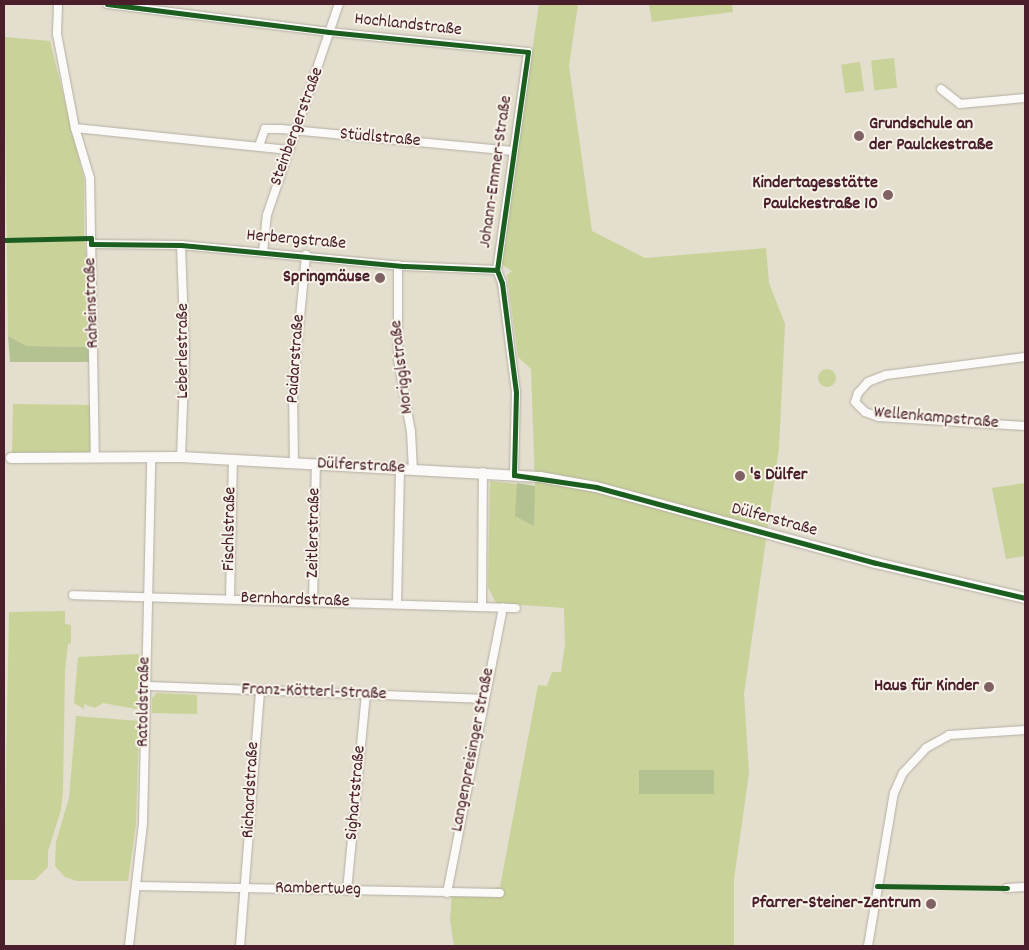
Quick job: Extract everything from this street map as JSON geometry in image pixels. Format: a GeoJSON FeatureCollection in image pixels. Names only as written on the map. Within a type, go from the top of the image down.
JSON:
{"type":"FeatureCollection","features":[{"type":"Feature","properties":{"kind":"main road","name":"Dülferstraße"},"geometry":{"type":"LineString","coordinates":[[11,458],[180,457],[514,475],[596,487],[876,563],[1025,598]]}},
{"type":"Feature","properties":{"kind":"street","name":"Raheinstraße"},"geometry":{"type":"LineString","coordinates":[[58,4],[57,34],[75,128],[90,178],[95,457]]}},
{"type":"Feature","properties":{"kind":"street","name":"Hochlandstraße"},"geometry":{"type":"LineString","coordinates":[[107,4],[329,32],[528,52]]}},
{"type":"Feature","properties":{"kind":"street","name":"Steinbergerstraße"},"geometry":{"type":"LineString","coordinates":[[263,252],[266,215],[339,4]]}},
{"type":"Feature","properties":{"kind":"street","name":"Johann-Emmer-Straße"},"geometry":{"type":"LineString","coordinates":[[514,475],[516,392],[502,282],[497,270],[528,52]]}},
{"type":"Feature","properties":{"kind":"street"},"geometry":{"type":"LineString","coordinates":[[940,89],[960,104],[1025,98]]}},
{"type":"Feature","properties":{"kind":"street"},"geometry":{"type":"LineString","coordinates":[[75,128],[289,150]]}},
{"type":"Feature","properties":{"kind":"street","name":"Stüdlstraße"},"geometry":{"type":"LineString","coordinates":[[259,146],[265,129],[513,151]]}},
{"type":"Feature","properties":{"kind":"street","name":"Herbergstraße"},"geometry":{"type":"LineString","coordinates":[[91,244],[181,245],[306,255],[398,265],[497,270]]}},
{"type":"Feature","properties":{"kind":"street","name":"Leberlestraße"},"geometry":{"type":"LineString","coordinates":[[180,457],[185,354],[181,245]]}},
{"type":"Feature","properties":{"kind":"street","name":"Paidarstraße"},"geometry":{"type":"LineString","coordinates":[[294,463],[292,388],[306,255]]}},
{"type":"Feature","properties":{"kind":"street","name":"Morigglstraße"},"geometry":{"type":"LineString","coordinates":[[398,265],[398,359],[411,432],[413,469]]}},
{"type":"Feature","properties":{"kind":"street","name":"Wellenkampstraße"},"geometry":{"type":"LineString","coordinates":[[1025,357],[886,375],[868,382],[858,393],[855,402],[865,412],[879,417],[1025,426]]}},
{"type":"Feature","properties":{"kind":"street","name":"Ratoldstraße"},"geometry":{"type":"LineString","coordinates":[[129,946],[142,823],[146,686],[146,598],[151,457]]}},
{"type":"Feature","properties":{"kind":"street","name":"Fischlstraße"},"geometry":{"type":"LineString","coordinates":[[230,599],[233,460]]}},
{"type":"Feature","properties":{"kind":"street","name":"Zeitlerstraße"},"geometry":{"type":"LineString","coordinates":[[313,602],[316,464]]}},
{"type":"Feature","properties":{"kind":"street"},"geometry":{"type":"LineString","coordinates":[[397,603],[400,469]]}},
{"type":"Feature","properties":{"kind":"street"},"geometry":{"type":"LineString","coordinates":[[482,605],[483,472]]}},
{"type":"Feature","properties":{"kind":"street","name":"Bernhardstraße"},"geometry":{"type":"LineString","coordinates":[[73,595],[482,605],[516,608]]}},
{"type":"Feature","properties":{"kind":"street","name":"Langenpreisinger Straße"},"geometry":{"type":"LineString","coordinates":[[446,893],[502,607]]}},
{"type":"Feature","properties":{"kind":"street","name":"Franz-Kötterl-Straße"},"geometry":{"type":"LineString","coordinates":[[146,686],[483,699]]}},
{"type":"Feature","properties":{"kind":"street","name":"Richardstraße"},"geometry":{"type":"LineString","coordinates":[[240,946],[247,889],[251,787],[260,691]]}},
{"type":"Feature","properties":{"kind":"street","name":"Sighartstraße"},"geometry":{"type":"LineString","coordinates":[[348,891],[366,695]]}},
{"type":"Feature","properties":{"kind":"street"},"geometry":{"type":"LineString","coordinates":[[868,946],[894,793],[903,773],[926,748],[949,736],[1024,730]]}},
{"type":"Feature","properties":{"kind":"street","name":"Rambertweg"},"geometry":{"type":"LineString","coordinates":[[136,886],[500,893]]}},
{"type":"Feature","properties":{"kind":"street"},"geometry":{"type":"LineString","coordinates":[[1007,888],[1025,887]]}},
{"type":"Feature","properties":{"kind":"green space"},"geometry":{"type":"Polygon","coordinates":[[[539,4],[578,4],[569,66],[592,231],[645,258],[766,248],[769,283],[785,324],[779,448],[744,694],[749,773],[734,879],[734,946],[454,946],[450,920],[452,892],[500,887],[538,685],[547,686],[552,672],[561,672],[565,644],[564,608],[496,603],[488,587],[490,481],[535,486],[531,369],[518,357],[507,275],[512,271],[501,264],[539,4]]]}},
{"type":"Feature","properties":{"kind":"green space"},"geometry":{"type":"Polygon","coordinates":[[[649,4],[732,4],[733,12],[652,22],[649,4]]]}},
{"type":"Feature","properties":{"kind":"green space"},"geometry":{"type":"Polygon","coordinates":[[[4,37],[50,41],[84,179],[84,237],[90,286],[89,347],[27,346],[8,336],[4,37]]]}},
{"type":"Feature","properties":{"kind":"green space"},"geometry":{"type":"Polygon","coordinates":[[[894,58],[897,88],[874,90],[871,60],[894,58]]]}},
{"type":"Feature","properties":{"kind":"green space"},"geometry":{"type":"Polygon","coordinates":[[[860,62],[864,91],[845,93],[841,65],[860,62]]]}},
{"type":"Feature","properties":{"kind":"green space"},"geometry":{"type":"Polygon","coordinates":[[[8,336],[27,346],[89,347],[92,362],[10,362],[8,336]]]}},
{"type":"Feature","properties":{"kind":"green space"},"geometry":{"type":"Polygon","coordinates":[[[827,369],[833,372],[836,378],[833,384],[827,387],[821,384],[818,378],[821,372],[827,369]]]}},
{"type":"Feature","properties":{"kind":"green space"},"geometry":{"type":"Polygon","coordinates":[[[13,404],[91,405],[92,444],[88,453],[12,455],[13,404]]]}},
{"type":"Feature","properties":{"kind":"green space"},"geometry":{"type":"Polygon","coordinates":[[[517,483],[535,486],[534,526],[515,516],[517,483]]]}},
{"type":"Feature","properties":{"kind":"green space"},"geometry":{"type":"Polygon","coordinates":[[[1025,483],[1025,556],[1006,559],[992,488],[1025,483]]]}},
{"type":"Feature","properties":{"kind":"green space"},"geometry":{"type":"Polygon","coordinates":[[[65,611],[65,624],[71,625],[71,643],[68,644],[65,671],[61,810],[48,851],[48,867],[35,880],[4,880],[9,612],[65,611]]]}},
{"type":"Feature","properties":{"kind":"green space"},"geometry":{"type":"Polygon","coordinates":[[[138,654],[141,660],[140,705],[136,709],[103,703],[95,708],[84,704],[84,709],[74,703],[78,657],[138,654]]]}},
{"type":"Feature","properties":{"kind":"green space"},"geometry":{"type":"Polygon","coordinates":[[[157,693],[197,695],[197,714],[152,713],[152,698],[157,693]]]}},
{"type":"Feature","properties":{"kind":"green space"},"geometry":{"type":"Polygon","coordinates":[[[76,716],[139,721],[136,824],[128,881],[77,881],[65,877],[55,866],[56,842],[69,798],[76,716]]]}},
{"type":"Feature","properties":{"kind":"green space"},"geometry":{"type":"Polygon","coordinates":[[[639,770],[714,770],[714,794],[639,794],[639,770]]]}},
{"type":"Feature","properties":{"kind":"cycle path"},"geometry":{"type":"LineString","coordinates":[[107,4],[329,32],[528,52],[497,270],[502,283],[516,392],[514,475],[596,487],[876,563],[1025,598]]}},
{"type":"Feature","properties":{"kind":"cycle path"},"geometry":{"type":"LineString","coordinates":[[4,240],[91,238],[91,244],[181,245],[405,266],[497,270]]}},
{"type":"Feature","properties":{"kind":"cycle path"},"geometry":{"type":"LineString","coordinates":[[877,886],[1007,888]]}},
{"type":"Feature","properties":{"kind":"place","name":"Grundschule an der Paulckestraße"},"geometry":{"type":"Point","coordinates":[859,136]}},
{"type":"Feature","properties":{"kind":"place","name":"Kindertagesstätte Paulckestraße 10"},"geometry":{"type":"Point","coordinates":[888,195]}},
{"type":"Feature","properties":{"kind":"place","name":"Springmäuse"},"geometry":{"type":"Point","coordinates":[380,278]}},
{"type":"Feature","properties":{"kind":"place","name":"'s Dülfer"},"geometry":{"type":"Point","coordinates":[740,476]}},
{"type":"Feature","properties":{"kind":"place","name":"Haus für Kinder"},"geometry":{"type":"Point","coordinates":[989,687]}},
{"type":"Feature","properties":{"kind":"place","name":"Pfarrer-Steiner-Zentrum"},"geometry":{"type":"Point","coordinates":[931,904]}}]}
